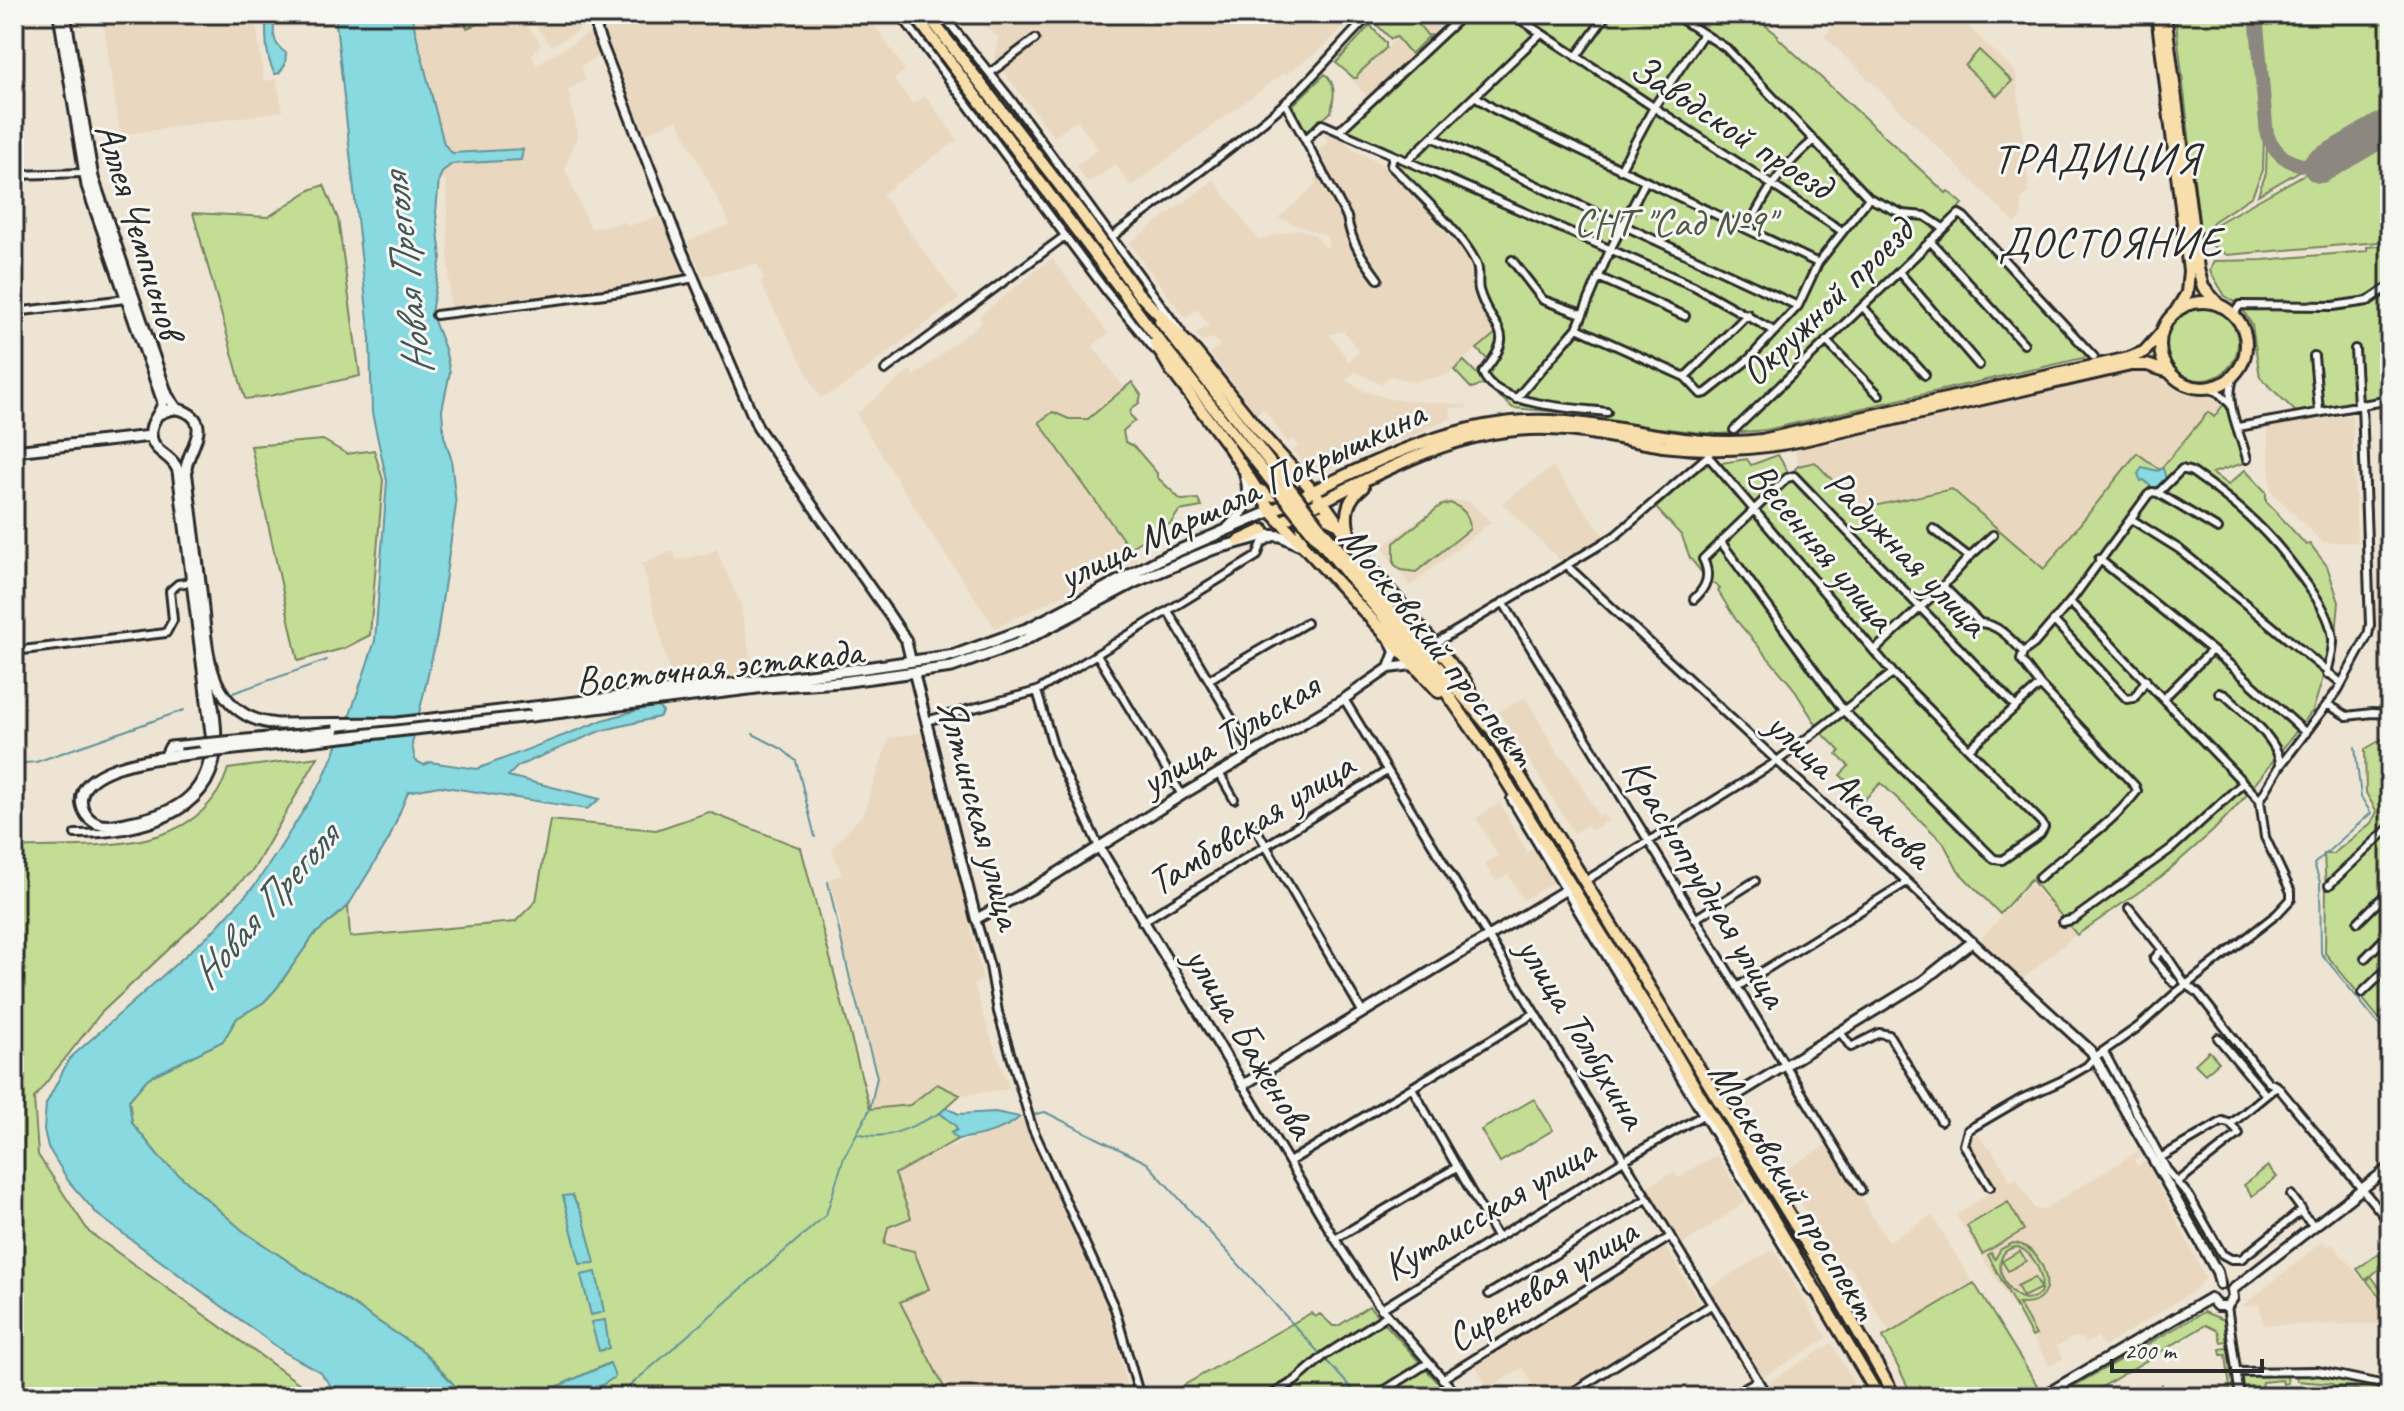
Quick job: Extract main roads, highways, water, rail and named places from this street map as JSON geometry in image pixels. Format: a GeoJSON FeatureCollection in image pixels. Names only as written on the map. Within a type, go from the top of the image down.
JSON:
{"type":"FeatureCollection","features":[{"type":"Feature","properties":{"kind":"main road","name":"Аллея Чемпионов"},"geometry":{"type":"LineString","coordinates":[[59,14],[84,173],[163,402],[151,426],[151,436]]}},
{"type":"Feature","properties":{"kind":"main road","name":"Аллея Чемпионов"},"geometry":{"type":"LineString","coordinates":[[65,14],[95,184],[167,395],[177,409],[190,414],[198,426],[198,440],[190,451],[186,469],[206,636],[217,682],[233,706],[253,719],[271,723],[397,723]]}},
{"type":"Feature","properties":{"kind":"main road","name":"Московский проспект"},"geometry":{"type":"LineString","coordinates":[[914,14],[1133,306],[1273,475]]}},
{"type":"Feature","properties":{"kind":"main road","name":"Московский проспект"},"geometry":{"type":"LineString","coordinates":[[927,14],[1068,195],[1273,475],[1456,706],[1512,790],[1603,942],[1647,1006],[1664,1042],[1854,1351],[1879,1397]]}},
{"type":"Feature","properties":{"kind":"main road"},"geometry":{"type":"LineString","coordinates":[[2157,14],[2189,271],[2187,293],[2161,333],[2161,355],[2169,372],[2186,385],[2207,388],[2222,384],[2235,374],[2243,360],[2246,344],[2242,328],[2233,315],[2203,287],[2198,269],[2165,14]]}},
{"type":"Feature","properties":{"kind":"main road"},"geometry":{"type":"LineString","coordinates":[[954,67],[962,67],[964,61]]}},
{"type":"Feature","properties":{"kind":"main road"},"geometry":{"type":"LineString","coordinates":[[1138,293],[1195,351],[1249,420],[1323,502],[1354,546],[1474,694],[1493,732]]}},
{"type":"Feature","properties":{"kind":"main road"},"geometry":{"type":"LineString","coordinates":[[2176,311],[2196,303],[2220,306]]}},
{"type":"Feature","properties":{"kind":"main road"},"geometry":{"type":"LineString","coordinates":[[1133,306],[1171,370],[1271,511],[1412,665],[1456,706]]}},
{"type":"Feature","properties":{"kind":"main road","name":"улица Маршала Покрышкина"},"geometry":{"type":"LineString","coordinates":[[911,661],[970,651],[1012,636],[1155,562],[1222,534],[1382,458],[1453,433],[1512,422],[1569,422],[1707,443],[1776,438],[2129,358],[2144,352],[2161,333]]}},
{"type":"Feature","properties":{"kind":"main road","name":"улица Маршала Покрышкина"},"geometry":{"type":"LineString","coordinates":[[914,673],[952,667],[996,653],[1150,575],[1239,541],[1456,441],[1520,429],[1572,430],[1713,453],[1755,449],[2131,365],[2150,365],[2169,372]]}},
{"type":"Feature","properties":{"kind":"main road"},"geometry":{"type":"LineString","coordinates":[[159,414],[177,409]]}},
{"type":"Feature","properties":{"kind":"main road"},"geometry":{"type":"LineString","coordinates":[[14,451],[151,436],[156,448],[177,465],[212,741],[208,769],[198,787],[179,805],[147,818],[104,825],[95,822],[86,814],[82,802],[84,791],[104,771],[178,753],[338,732],[397,723],[530,711]]}},
{"type":"Feature","properties":{"kind":"main road"},"geometry":{"type":"LineString","coordinates":[[168,456],[177,457],[190,451]]}},
{"type":"Feature","properties":{"kind":"main road"},"geometry":{"type":"LineString","coordinates":[[1222,534],[1242,513],[1247,501],[1248,486],[1240,464]]}},
{"type":"Feature","properties":{"kind":"main road"},"geometry":{"type":"LineString","coordinates":[[1290,464],[1316,481],[1348,475]]}},
{"type":"Feature","properties":{"kind":"main road"},"geometry":{"type":"LineString","coordinates":[[1254,486],[1271,496],[1288,490],[1295,479],[1290,464]]}},
{"type":"Feature","properties":{"kind":"main road"},"geometry":{"type":"LineString","coordinates":[[1354,546],[1346,520],[1348,506],[1356,492],[1382,473]]}},
{"type":"Feature","properties":{"kind":"main road"},"geometry":{"type":"LineString","coordinates":[[1304,547],[1301,528],[1316,516],[1329,517],[1342,529]]}},
{"type":"Feature","properties":{"kind":"main road","name":"Московский проспект"},"geometry":{"type":"LineString","coordinates":[[1316,530],[1493,732],[1658,998],[1895,1397]]}},
{"type":"Feature","properties":{"kind":"main road"},"geometry":{"type":"LineString","coordinates":[[1239,541],[1265,535],[1281,536],[1304,547]]}},
{"type":"Feature","properties":{"kind":"main road","name":"Ялтинская улица"},"geometry":{"type":"LineString","coordinates":[[911,661],[914,673]]}},
{"type":"Feature","properties":{"kind":"main road","name":"Восточная эстакада"},"geometry":{"type":"LineString","coordinates":[[530,711],[911,661]]}},
{"type":"Feature","properties":{"kind":"main road","name":"Восточная эстакада"},"geometry":{"type":"LineString","coordinates":[[530,711],[914,673]]}},
{"type":"Feature","properties":{"kind":"main road"},"geometry":{"type":"LineString","coordinates":[[178,753],[530,711]]}},
{"type":"Feature","properties":{"kind":"main road"},"geometry":{"type":"LineString","coordinates":[[1647,1006],[1658,998]]}},
{"type":"Feature","properties":{"kind":"main road"},"geometry":{"type":"LineString","coordinates":[[1864,1368],[1875,1360]]}},
{"type":"Feature","properties":{"kind":"water"},"geometry":{"type":"Polygon","coordinates":[[[258,14],[275,14],[275,41],[286,53],[285,65],[279,73],[275,74],[270,62],[266,22],[258,14]]]}},
{"type":"Feature","properties":{"kind":"water","name":"Новая Преголя"},"geometry":{"type":"Polygon","coordinates":[[[335,14],[411,14],[444,144],[452,153],[523,149],[521,160],[452,164],[439,179],[436,213],[441,257],[431,313],[450,372],[442,410],[456,505],[437,636],[412,744],[415,760],[424,765],[430,762],[477,769],[606,719],[656,705],[663,712],[659,717],[600,731],[518,766],[508,776],[600,799],[587,809],[439,786],[408,792],[389,839],[348,906],[314,935],[276,989],[264,1002],[237,1018],[223,1041],[148,1078],[129,1100],[132,1123],[162,1160],[243,1231],[424,1352],[465,1397],[339,1397],[320,1372],[284,1352],[98,1215],[69,1182],[48,1147],[44,1130],[46,1104],[69,1059],[214,930],[255,885],[276,854],[322,781],[349,718],[375,641],[387,481],[372,413],[370,339],[335,14]]]}},
{"type":"Feature","properties":{"kind":"water"},"geometry":{"type":"Polygon","coordinates":[[[2142,467],[2158,471],[2163,468],[2166,479],[2159,488],[2150,490],[2151,487],[2144,480],[2141,481],[2138,474],[2142,467]]]}},
{"type":"Feature","properties":{"kind":"water"},"geometry":{"type":"Polygon","coordinates":[[[946,1108],[959,1114],[995,1112],[1020,1117],[991,1132],[958,1139],[951,1133],[957,1130],[955,1125],[940,1113],[946,1108]]]}},
{"type":"Feature","properties":{"kind":"water"},"geometry":{"type":"Polygon","coordinates":[[[572,1195],[583,1216],[595,1263],[580,1264],[563,1196],[572,1195]]]}},
{"type":"Feature","properties":{"kind":"water"},"geometry":{"type":"Polygon","coordinates":[[[596,1272],[604,1312],[591,1315],[581,1275],[596,1272]]]}},
{"type":"Feature","properties":{"kind":"water"},"geometry":{"type":"Polygon","coordinates":[[[605,1320],[609,1348],[599,1351],[591,1322],[605,1320]]]}},
{"type":"Feature","properties":{"kind":"water"},"geometry":{"type":"Polygon","coordinates":[[[610,1363],[615,1377],[582,1397],[534,1397],[610,1363]]]}},
{"type":"Feature","properties":{"kind":"waterway"},"geometry":{"type":"LineString","coordinates":[[230,694],[327,660]]}},
{"type":"Feature","properties":{"kind":"waterway"},"geometry":{"type":"LineString","coordinates":[[14,764],[36,762],[184,710]]}},
{"type":"Feature","properties":{"kind":"waterway"},"geometry":{"type":"LineString","coordinates":[[753,734],[782,749],[796,761],[815,837]]}},
{"type":"Feature","properties":{"kind":"waterway"},"geometry":{"type":"LineString","coordinates":[[2355,747],[2361,797],[2371,813],[2314,864],[2320,882],[2321,953],[2390,1038]]}},
{"type":"Feature","properties":{"kind":"waterway"},"geometry":{"type":"LineString","coordinates":[[617,1397],[826,1215],[844,1157],[870,1109],[877,1077],[828,882]]}},
{"type":"Feature","properties":{"kind":"waterway"},"geometry":{"type":"LineString","coordinates":[[1036,1114],[1045,1112],[1147,1163],[1321,1355]]}},
{"type":"Feature","properties":{"kind":"waterway"},"geometry":{"type":"LineString","coordinates":[[857,1133],[868,1136],[890,1134],[941,1113]]}},
{"type":"Feature","properties":{"kind":"waterway"},"geometry":{"type":"LineString","coordinates":[[1326,1360],[1359,1397]]}},
{"type":"Feature","properties":{"kind":"waterway"},"geometry":{"type":"LineString","coordinates":[[2147,1397],[2162,1384]]}},
{"type":"Feature","properties":{"kind":"district","name":"ТРАДИЦИЯ"},"geometry":{"type":"Point","coordinates":[2097,157]}},
{"type":"Feature","properties":{"kind":"district","name":"ДОСТОЯНИЕ"},"geometry":{"type":"Point","coordinates":[2111,241]}},
{"type":"Feature","properties":{"kind":"park label","name":"СНТ \"Сад №9\""},"geometry":{"type":"Point","coordinates":[1674,222]}}]}
